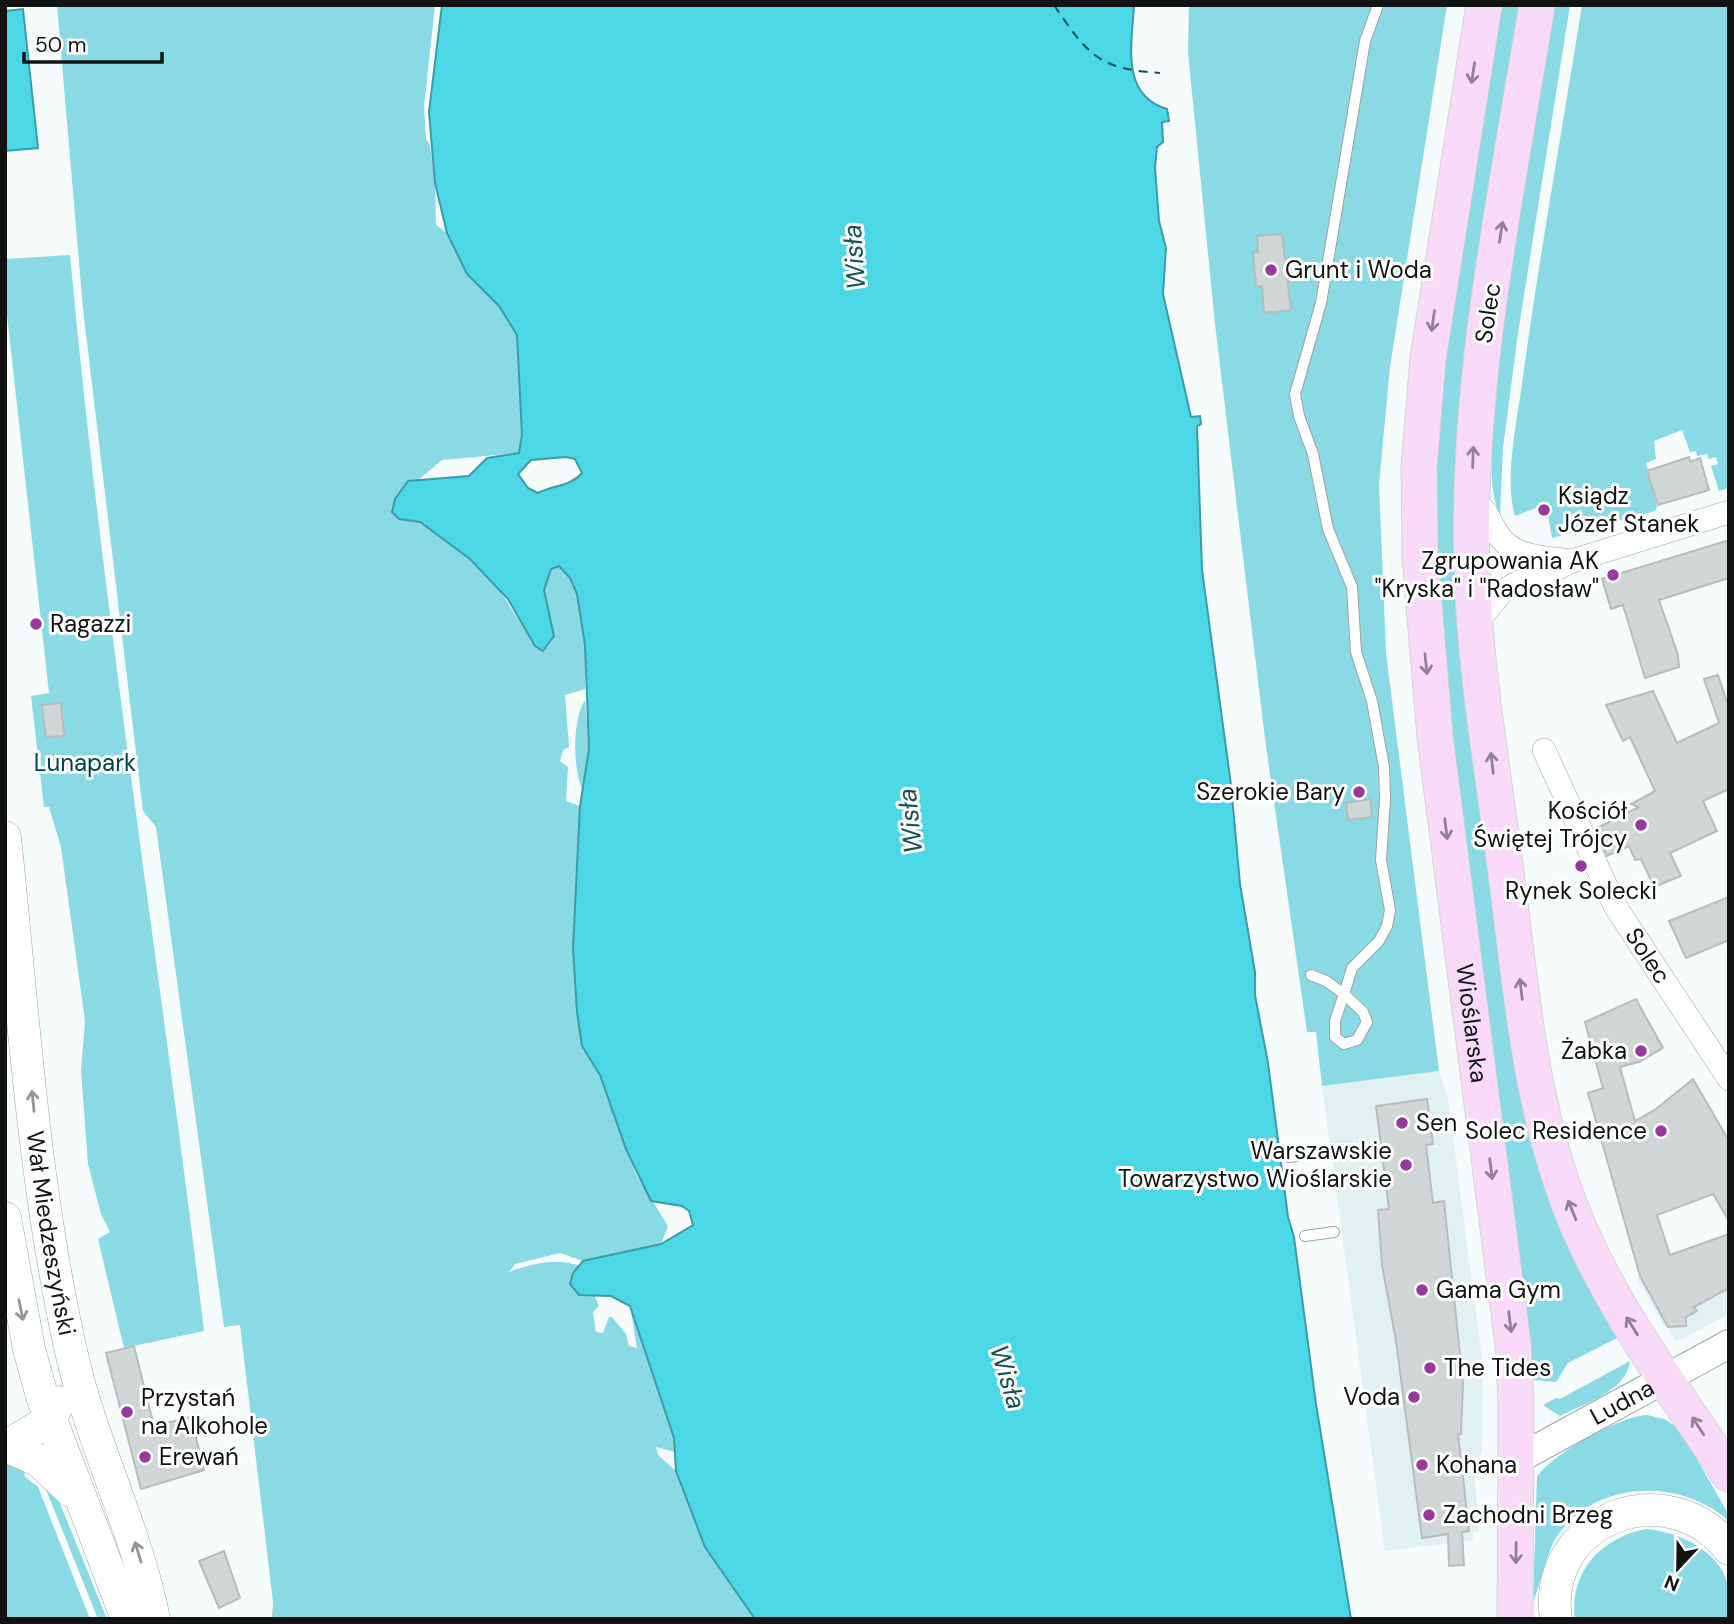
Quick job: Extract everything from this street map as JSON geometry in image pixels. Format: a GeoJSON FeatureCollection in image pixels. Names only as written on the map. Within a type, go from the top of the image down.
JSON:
{"type":"FeatureCollection","features":[{"type":"Feature","properties":{"kind":"main road","name":"Wioślarska"},"geometry":{"type":"LineString","coordinates":[[1484,5],[1425,384],[1419,466],[1421,596],[1436,750],[1513,1345],[1516,1460],[1515,1619]]}},
{"type":"Feature","properties":{"kind":"main road","name":"Solec"},"geometry":{"type":"LineString","coordinates":[[1476,623],[1472,567],[1479,374],[1537,5]]}},
{"type":"Feature","properties":{"kind":"main road"},"geometry":{"type":"LineString","coordinates":[[1476,623],[1529,1059],[1539,1108],[1563,1187],[1581,1233],[1612,1292],[1729,1474]]}},
{"type":"Feature","properties":{"kind":"main road","name":"Wał Miedzeszyński"},"geometry":{"type":"LineString","coordinates":[[5,837],[52,1259],[74,1361],[101,1455],[134,1539],[154,1619]]}},
{"type":"Feature","properties":{"kind":"main road","name":"Wał Miedzeszyński"},"geometry":{"type":"LineString","coordinates":[[5,1218],[14,1276],[35,1370],[80,1500],[127,1619]]}},
{"type":"Feature","properties":{"kind":"main road"},"geometry":{"type":"LineString","coordinates":[[9,1434],[51,1414],[74,1361]]}},
{"type":"Feature","properties":{"kind":"main road"},"geometry":{"type":"LineString","coordinates":[[9,1434],[32,1398],[35,1370]]}},
{"type":"Feature","properties":{"kind":"main road"},"geometry":{"type":"LineString","coordinates":[[51,1414],[71,1422],[101,1455]]}},
{"type":"Feature","properties":{"kind":"main road"},"geometry":{"type":"LineString","coordinates":[[9,1434],[80,1500]]}},
{"type":"Feature","properties":{"kind":"main road"},"geometry":{"type":"LineString","coordinates":[[1555,1612],[1559,1580],[1573,1550],[1591,1530],[1614,1516],[1650,1508],[1674,1512],[1701,1523],[1729,1549]]}},
{"type":"Feature","properties":{"kind":"street"},"geometry":{"type":"LineString","coordinates":[[1473,500],[1490,514],[1494,528],[1508,546],[1532,556],[1572,561]]}},
{"type":"Feature","properties":{"kind":"street"},"geometry":{"type":"LineString","coordinates":[[1476,623],[1509,587],[1544,575],[1572,561],[1729,512]]}},
{"type":"Feature","properties":{"kind":"street","name":"Solec"},"geometry":{"type":"LineString","coordinates":[[1544,750],[1615,906],[1729,1079]]}},
{"type":"Feature","properties":{"kind":"street","name":"Ludna"},"geometry":{"type":"LineString","coordinates":[[1516,1460],[1729,1344]]}},
{"type":"Feature","properties":{"kind":"lane"},"geometry":{"type":"LineString","coordinates":[[1311,975],[1326,981],[1344,994],[1352,968],[1379,941],[1390,910],[1381,860],[1384,767],[1372,701],[1356,652],[1352,587],[1328,529],[1313,454],[1299,416],[1295,394],[1316,330],[1365,41],[1378,5]]}},
{"type":"Feature","properties":{"kind":"lane"},"geometry":{"type":"LineString","coordinates":[[1289,1157],[1323,1152]]}},
{"type":"Feature","properties":{"kind":"lane"},"geometry":{"type":"LineString","coordinates":[[1305,1236],[1334,1232]]}},
{"type":"Feature","properties":{"kind":"shaded area"},"geometry":{"type":"Polygon","coordinates":[[[1439,1071],[1448,1099],[1483,1367],[1482,1452],[1474,1463],[1479,1531],[1473,1532],[1473,1540],[1385,1551],[1322,1086],[1439,1071]]]}},
{"type":"Feature","properties":{"kind":"shaded area"},"geometry":{"type":"Polygon","coordinates":[[[1672,1255],[1729,1259],[1729,1314],[1680,1340],[1675,1340],[1668,1327],[1665,1328],[1637,1278],[1672,1255]]]}},
{"type":"Feature","properties":{"kind":"green space"},"geometry":{"type":"Polygon","coordinates":[[[57,5],[435,5],[424,107],[426,139],[430,145],[435,183],[436,225],[447,233],[467,274],[499,306],[517,335],[522,435],[519,453],[442,460],[417,481],[431,481],[535,646],[543,651],[552,638],[552,623],[544,591],[551,569],[559,566],[576,592],[583,624],[585,689],[565,695],[569,747],[563,750],[560,761],[568,767],[566,801],[580,806],[573,948],[582,1046],[600,1075],[636,1174],[668,1226],[661,1244],[583,1261],[560,1253],[515,1264],[509,1272],[546,1262],[564,1262],[583,1267],[599,1306],[593,1312],[596,1332],[603,1333],[609,1317],[612,1317],[626,1334],[629,1346],[637,1348],[630,1306],[611,1296],[638,1303],[679,1453],[656,1447],[658,1455],[676,1471],[705,1547],[755,1619],[272,1619],[273,1602],[240,1325],[224,1327],[156,827],[143,811],[83,309],[57,5]]]}},
{"type":"Feature","properties":{"kind":"green space"},"geometry":{"type":"Polygon","coordinates":[[[1189,5],[1447,5],[1390,367],[1379,484],[1386,653],[1439,1071],[1322,1086],[1316,1032],[1307,1032],[1265,739],[1215,324],[1188,52],[1189,5]]]}},
{"type":"Feature","properties":{"kind":"green space"},"geometry":{"type":"Polygon","coordinates":[[[1500,5],[1522,5],[1466,662],[1514,1064],[1531,1138],[1619,1337],[1568,1363],[1556,1382],[1533,1380],[1437,633],[1434,483],[1444,362],[1500,5]]]}},
{"type":"Feature","properties":{"kind":"green space"},"geometry":{"type":"Polygon","coordinates":[[[1553,5],[1570,5],[1518,333],[1503,448],[1500,515],[1492,479],[1492,422],[1498,350],[1521,188],[1553,5]]]}},
{"type":"Feature","properties":{"kind":"green space"},"geometry":{"type":"Polygon","coordinates":[[[1582,5],[1729,5],[1729,488],[1719,491],[1711,466],[1718,464],[1716,457],[1709,459],[1707,454],[1697,456],[1696,451],[1690,452],[1682,430],[1654,441],[1656,459],[1646,463],[1657,507],[1655,511],[1552,538],[1546,504],[1515,516],[1511,468],[1536,289],[1582,5]]]}},
{"type":"Feature","properties":{"kind":"green space","name":"Lunapark"},"geometry":{"type":"Polygon","coordinates":[[[70,255],[99,525],[204,1331],[124,1348],[98,1239],[110,1232],[101,1214],[88,1164],[81,1071],[85,1021],[61,847],[49,807],[44,807],[31,696],[49,693],[5,297],[5,259],[70,255]]]}},
{"type":"Feature","properties":{"kind":"green space"},"geometry":{"type":"Polygon","coordinates":[[[585,700],[589,749],[582,789],[575,744],[578,719],[585,700]]]}},
{"type":"Feature","properties":{"kind":"green space"},"geometry":{"type":"Polygon","coordinates":[[[1630,1361],[1621,1381],[1591,1401],[1560,1416],[1543,1405],[1556,1398],[1560,1399],[1630,1361]]]}},
{"type":"Feature","properties":{"kind":"green space"},"geometry":{"type":"Polygon","coordinates":[[[1647,1415],[1664,1419],[1679,1428],[1729,1515],[1729,1521],[1709,1506],[1661,1491],[1636,1491],[1612,1496],[1590,1506],[1570,1521],[1554,1541],[1533,1601],[1537,1477],[1557,1458],[1588,1438],[1621,1422],[1647,1415]]]}},
{"type":"Feature","properties":{"kind":"green space"},"geometry":{"type":"Polygon","coordinates":[[[5,1463],[23,1464],[25,1477],[38,1487],[90,1619],[5,1619],[5,1463]]]}},
{"type":"Feature","properties":{"kind":"green space"},"geometry":{"type":"Polygon","coordinates":[[[41,1477],[56,1494],[107,1619],[98,1619],[41,1477]]]}},
{"type":"Feature","properties":{"kind":"green space"},"geometry":{"type":"Polygon","coordinates":[[[1646,1529],[1673,1534],[1710,1555],[1725,1577],[1729,1591],[1729,1619],[1575,1619],[1577,1586],[1591,1560],[1615,1540],[1646,1529]]]}},
{"type":"Feature","properties":{"kind":"water","name":"Wisła"},"geometry":{"type":"Polygon","coordinates":[[[442,5],[1134,5],[1131,51],[1135,80],[1152,102],[1167,109],[1169,121],[1162,122],[1163,142],[1157,147],[1155,168],[1159,221],[1166,248],[1163,294],[1191,417],[1200,416],[1201,424],[1197,426],[1202,570],[1231,785],[1240,884],[1255,972],[1255,995],[1268,1063],[1288,1217],[1294,1237],[1316,1404],[1351,1619],[755,1619],[705,1547],[676,1471],[674,1438],[630,1306],[611,1296],[579,1295],[570,1284],[573,1273],[583,1261],[661,1244],[693,1225],[689,1211],[682,1206],[651,1201],[626,1149],[600,1075],[582,1046],[573,948],[580,806],[589,749],[585,645],[577,594],[570,578],[559,566],[551,569],[544,590],[554,636],[543,651],[535,646],[508,599],[470,559],[420,522],[399,519],[392,512],[395,499],[408,481],[469,476],[487,458],[519,453],[522,435],[517,335],[499,306],[467,274],[447,233],[435,183],[429,112],[442,5]],[[566,457],[531,460],[518,474],[528,488],[538,493],[577,478],[582,473],[575,459],[566,457]]]}},
{"type":"Feature","properties":{"kind":"water"},"geometry":{"type":"Polygon","coordinates":[[[23,9],[38,148],[5,151],[5,11],[23,9]]]}},
{"type":"Feature","properties":{"kind":"building"},"geometry":{"type":"Polygon","coordinates":[[[1282,234],[1291,310],[1264,313],[1262,286],[1256,287],[1253,252],[1258,252],[1257,236],[1282,234]]]}},
{"type":"Feature","properties":{"kind":"building"},"geometry":{"type":"Polygon","coordinates":[[[1689,457],[1690,462],[1700,458],[1709,490],[1658,505],[1647,471],[1689,457]]]}},
{"type":"Feature","properties":{"kind":"building"},"geometry":{"type":"Polygon","coordinates":[[[1729,540],[1729,578],[1659,600],[1678,655],[1679,667],[1645,678],[1623,605],[1611,609],[1602,579],[1729,540]]]}},
{"type":"Feature","properties":{"kind":"building"},"geometry":{"type":"Polygon","coordinates":[[[1718,675],[1729,708],[1729,789],[1703,801],[1717,831],[1670,853],[1681,876],[1654,887],[1641,859],[1635,860],[1629,846],[1607,856],[1595,829],[1639,807],[1631,804],[1655,791],[1630,737],[1623,741],[1606,705],[1653,691],[1677,743],[1719,723],[1704,679],[1718,675]]]}},
{"type":"Feature","properties":{"kind":"building"},"geometry":{"type":"Polygon","coordinates":[[[61,703],[64,736],[46,737],[42,705],[61,703]]]}},
{"type":"Feature","properties":{"kind":"building"},"geometry":{"type":"Polygon","coordinates":[[[1370,799],[1372,817],[1348,820],[1346,803],[1370,799]]]}},
{"type":"Feature","properties":{"kind":"building"},"geometry":{"type":"Polygon","coordinates":[[[1729,897],[1729,940],[1686,958],[1669,921],[1729,897]]]}},
{"type":"Feature","properties":{"kind":"building","name":"Solec Residence"},"geometry":{"type":"Polygon","coordinates":[[[1636,999],[1663,1048],[1639,1062],[1620,1067],[1635,1121],[1656,1109],[1693,1079],[1729,1141],[1729,1221],[1713,1194],[1657,1215],[1670,1255],[1729,1234],[1729,1288],[1694,1307],[1697,1311],[1686,1317],[1686,1326],[1668,1327],[1640,1276],[1588,1093],[1603,1088],[1585,1022],[1636,999]]]}},
{"type":"Feature","properties":{"kind":"building","name":"The Tides"},"geometry":{"type":"Polygon","coordinates":[[[1427,1099],[1433,1144],[1426,1145],[1433,1203],[1444,1201],[1463,1384],[1461,1434],[1458,1434],[1469,1531],[1462,1532],[1464,1565],[1449,1566],[1448,1534],[1422,1538],[1396,1341],[1382,1265],[1378,1210],[1389,1209],[1376,1106],[1427,1099]]]}},
{"type":"Feature","properties":{"kind":"building"},"geometry":{"type":"Polygon","coordinates":[[[134,1346],[154,1426],[191,1417],[204,1470],[141,1489],[106,1353],[134,1346]]]}},
{"type":"Feature","properties":{"kind":"building"},"geometry":{"type":"Polygon","coordinates":[[[224,1551],[240,1598],[219,1608],[199,1561],[224,1551]]]}},
{"type":"Feature","properties":{"kind":"ferry route"},"geometry":{"type":"LineString","coordinates":[[1054,5],[1076,36],[1096,56],[1122,68],[1160,73]]}},
{"type":"Feature","properties":{"kind":"place","name":"Grunt i Woda"},"geometry":{"type":"Point","coordinates":[1271,270]}},
{"type":"Feature","properties":{"kind":"place","name":"Ksiądz Józef Stanek"},"geometry":{"type":"Point","coordinates":[1544,510]}},
{"type":"Feature","properties":{"kind":"place","name":"Zgrupowania AK \"Kryska\" i \"Radosław\""},"geometry":{"type":"Point","coordinates":[1613,575]}},
{"type":"Feature","properties":{"kind":"place","name":"Ragazzi"},"geometry":{"type":"Point","coordinates":[36,624]}},
{"type":"Feature","properties":{"kind":"place","name":"Szerokie Bary"},"geometry":{"type":"Point","coordinates":[1359,792]}},
{"type":"Feature","properties":{"kind":"place","name":"Kościół Świętej Trójcy"},"geometry":{"type":"Point","coordinates":[1641,825]}},
{"type":"Feature","properties":{"kind":"place","name":"Rynek Solecki"},"geometry":{"type":"Point","coordinates":[1581,866]}},
{"type":"Feature","properties":{"kind":"place","name":"Żabka"},"geometry":{"type":"Point","coordinates":[1641,1051]}},
{"type":"Feature","properties":{"kind":"place","name":"Sen"},"geometry":{"type":"Point","coordinates":[1402,1123]}},
{"type":"Feature","properties":{"kind":"place","name":"Solec Residence"},"geometry":{"type":"Point","coordinates":[1661,1131]}},
{"type":"Feature","properties":{"kind":"place","name":"Warszawskie Towarzystwo Wioślarskie"},"geometry":{"type":"Point","coordinates":[1406,1165]}},
{"type":"Feature","properties":{"kind":"place","name":"Gama Gym"},"geometry":{"type":"Point","coordinates":[1422,1290]}},
{"type":"Feature","properties":{"kind":"place","name":"The Tides"},"geometry":{"type":"Point","coordinates":[1430,1368]}},
{"type":"Feature","properties":{"kind":"place","name":"Voda"},"geometry":{"type":"Point","coordinates":[1414,1397]}},
{"type":"Feature","properties":{"kind":"place","name":"Przystań na Alkohole"},"geometry":{"type":"Point","coordinates":[127,1412]}},
{"type":"Feature","properties":{"kind":"place","name":"Erewań"},"geometry":{"type":"Point","coordinates":[145,1457]}},
{"type":"Feature","properties":{"kind":"place","name":"Kohana"},"geometry":{"type":"Point","coordinates":[1422,1465]}},
{"type":"Feature","properties":{"kind":"place","name":"Zachodni Brzeg"},"geometry":{"type":"Point","coordinates":[1429,1515]}}]}
